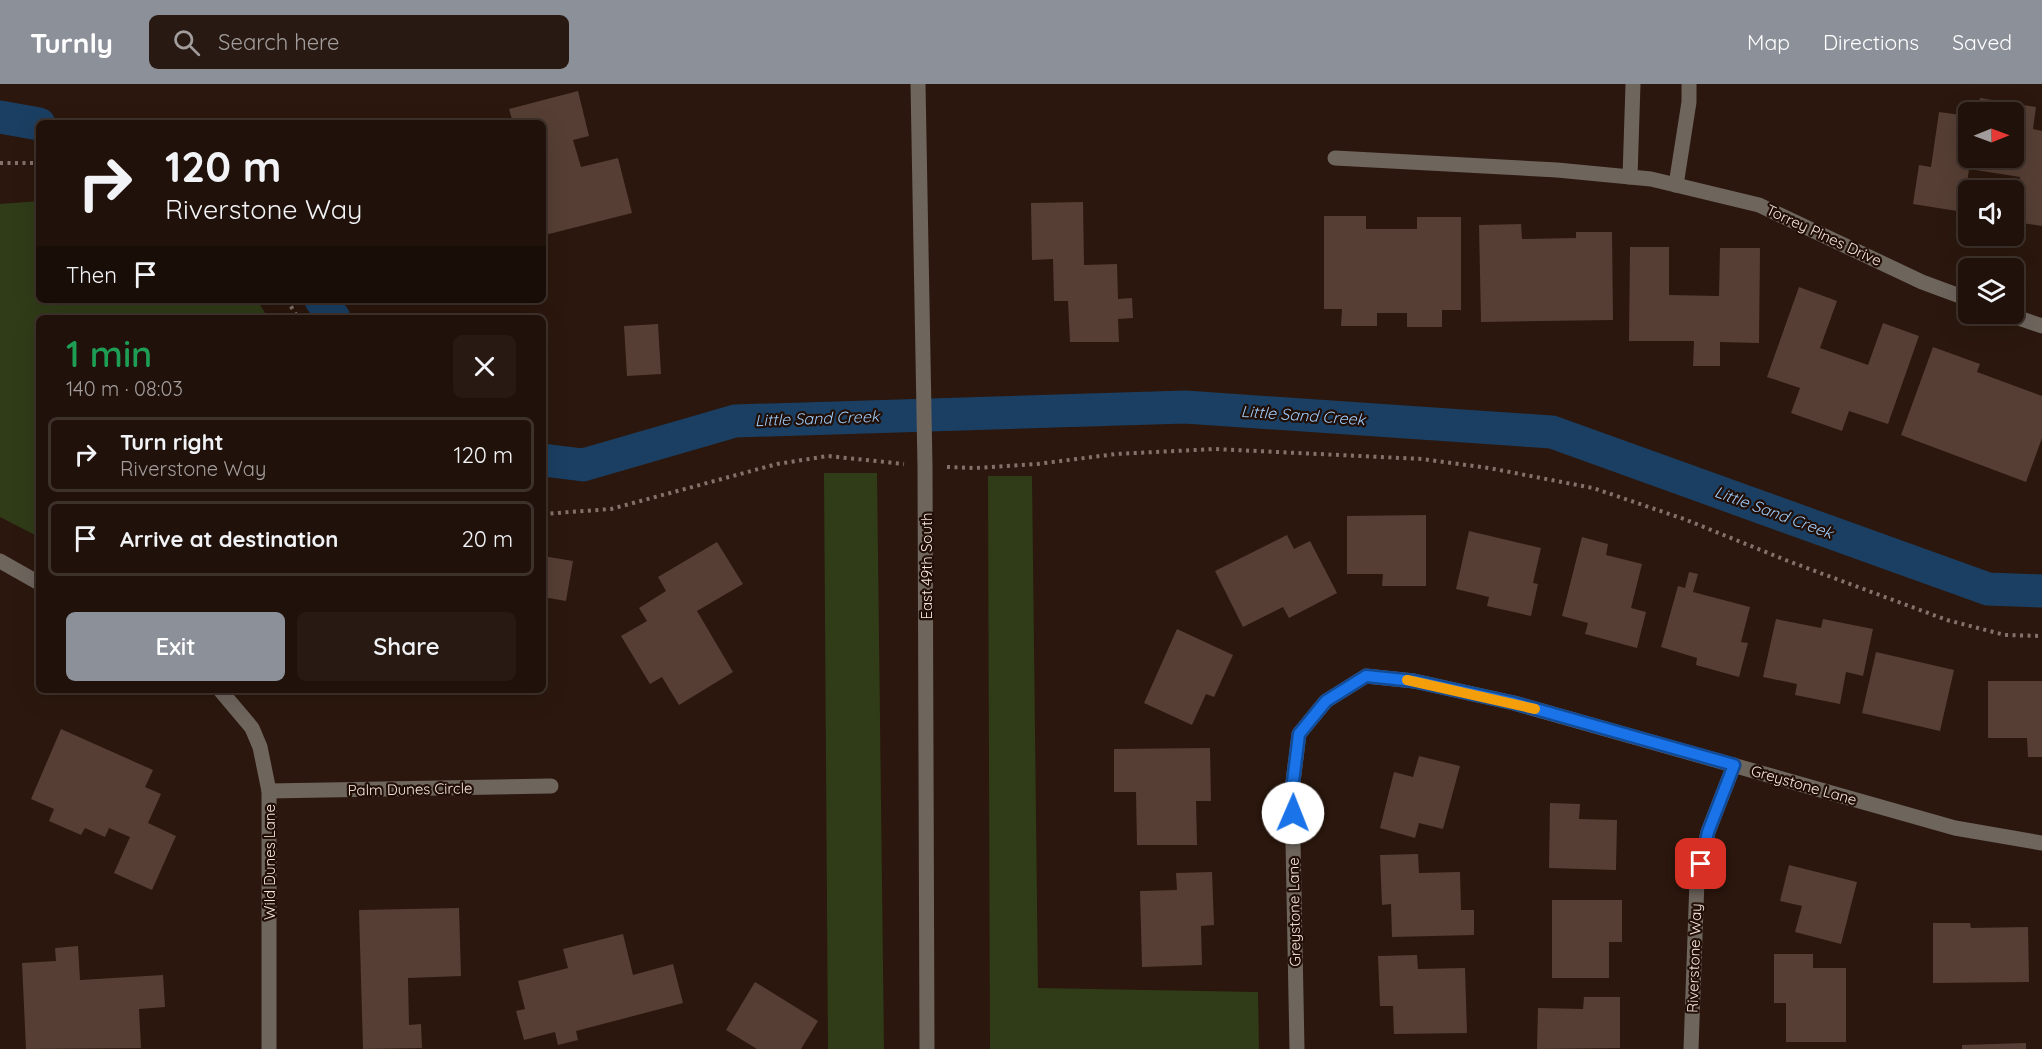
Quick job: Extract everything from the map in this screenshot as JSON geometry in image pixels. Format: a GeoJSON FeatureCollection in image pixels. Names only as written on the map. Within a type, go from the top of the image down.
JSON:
{"type":"FeatureCollection","features":[{"type":"Feature","properties":{"kind":"street","name":"East 49th South"},"geometry":{"type":"LineString","coordinates":[[918,84],[925,450],[927,1049]]}},
{"type":"Feature","properties":{"kind":"street"},"geometry":{"type":"LineString","coordinates":[[1630,177],[1633,84]]}},
{"type":"Feature","properties":{"kind":"street"},"geometry":{"type":"LineString","coordinates":[[1676,184],[1689,102],[1689,84]]}},
{"type":"Feature","properties":{"kind":"street","name":"Torrey Pines Drive"},"geometry":{"type":"LineString","coordinates":[[1335,158],[1545,170],[1651,179],[1676,184],[1759,205],[1922,282],[1958,295]]}},
{"type":"Feature","properties":{"kind":"street"},"geometry":{"type":"LineString","coordinates":[[2024,320],[2042,326]]}},
{"type":"Feature","properties":{"kind":"street"},"geometry":{"type":"LineString","coordinates":[[0,561],[36,581]]}},
{"type":"Feature","properties":{"kind":"street","name":"Greystone Lane"},"geometry":{"type":"LineString","coordinates":[[1297,1049],[1292,790],[1299,734],[1326,701],[1366,676],[1414,681],[1514,703],[1955,828],[2042,843]]}},
{"type":"Feature","properties":{"kind":"street","name":"Wild Dunes Lane"},"geometry":{"type":"LineString","coordinates":[[223,693],[252,728],[260,747],[269,791],[269,1049]]}},
{"type":"Feature","properties":{"kind":"street","name":"Riverstone Way"},"geometry":{"type":"LineString","coordinates":[[1691,1049],[1697,880],[1708,832],[1734,765]]}},
{"type":"Feature","properties":{"kind":"street","name":"Palm Dunes Circle"},"geometry":{"type":"LineString","coordinates":[[269,791],[551,786]]}},
{"type":"Feature","properties":{"kind":"path"},"geometry":{"type":"LineString","coordinates":[[0,163],[36,163]]}},
{"type":"Feature","properties":{"kind":"path"},"geometry":{"type":"LineString","coordinates":[[546,514],[611,509],[777,464],[828,456],[925,467],[975,468],[1037,464],[1116,454],[1215,448],[1422,459],[1489,468],[1593,488],[1684,519],[1788,561],[1947,620],[2005,635],[2042,636]]}},
{"type":"Feature","properties":{"kind":"green space"},"geometry":{"type":"Polygon","coordinates":[[[36,201],[36,303],[259,303],[266,315],[36,315],[36,535],[0,517],[0,204],[36,201]]]}},
{"type":"Feature","properties":{"kind":"green space"},"geometry":{"type":"Polygon","coordinates":[[[824,473],[877,473],[884,1049],[828,1049],[824,473]]]}},
{"type":"Feature","properties":{"kind":"green space"},"geometry":{"type":"Polygon","coordinates":[[[988,476],[1032,476],[1038,988],[1258,992],[1259,1049],[990,1049],[988,476]]]}},
{"type":"Feature","properties":{"kind":"building"},"geometry":{"type":"Polygon","coordinates":[[[578,91],[589,136],[573,140],[581,167],[618,158],[632,213],[546,235],[546,120],[512,120],[509,109],[578,91]]]}},
{"type":"Feature","properties":{"kind":"building"},"geometry":{"type":"Polygon","coordinates":[[[1980,98],[2005,102],[1979,102],[1980,98]]]}},
{"type":"Feature","properties":{"kind":"building"},"geometry":{"type":"Polygon","coordinates":[[[2024,105],[2036,107],[2033,129],[2042,131],[2042,226],[2024,223],[2024,180],[2020,180],[2020,177],[1969,169],[1967,180],[1958,180],[1958,211],[1913,204],[1919,165],[1931,167],[1939,112],[1958,115],[1958,168],[2024,168],[2024,105]]]}},
{"type":"Feature","properties":{"kind":"building"},"geometry":{"type":"Polygon","coordinates":[[[1083,202],[1084,265],[1117,264],[1118,299],[1132,298],[1133,318],[1118,319],[1119,342],[1070,342],[1068,301],[1054,301],[1053,259],[1032,260],[1031,203],[1083,202]]]}},
{"type":"Feature","properties":{"kind":"building"},"geometry":{"type":"Polygon","coordinates":[[[1324,216],[1366,216],[1366,229],[1417,229],[1417,217],[1461,217],[1461,310],[1442,310],[1442,327],[1407,327],[1407,313],[1377,313],[1377,326],[1341,326],[1342,309],[1324,309],[1324,216]]]}},
{"type":"Feature","properties":{"kind":"building"},"geometry":{"type":"Polygon","coordinates":[[[1521,224],[1522,239],[1576,238],[1576,232],[1612,232],[1613,320],[1481,322],[1479,225],[1521,224]]]}},
{"type":"Feature","properties":{"kind":"building"},"geometry":{"type":"Polygon","coordinates":[[[1630,247],[1669,247],[1669,295],[1719,296],[1720,248],[1760,248],[1759,343],[1720,342],[1720,366],[1693,366],[1694,341],[1629,341],[1630,247]]]}},
{"type":"Feature","properties":{"kind":"building"},"geometry":{"type":"Polygon","coordinates":[[[1799,287],[1837,301],[1820,348],[1868,365],[1883,323],[1919,336],[1888,424],[1849,411],[1842,431],[1791,413],[1800,388],[1767,377],[1799,287]]]}},
{"type":"Feature","properties":{"kind":"building"},"geometry":{"type":"Polygon","coordinates":[[[658,324],[661,374],[627,376],[624,326],[658,324]]]}},
{"type":"Feature","properties":{"kind":"building"},"geometry":{"type":"Polygon","coordinates":[[[1933,347],[1980,364],[1977,372],[2042,396],[2042,438],[2026,482],[1901,435],[1933,347]]]}},
{"type":"Feature","properties":{"kind":"building"},"geometry":{"type":"Polygon","coordinates":[[[1426,515],[1426,586],[1382,586],[1383,574],[1347,574],[1347,516],[1426,515]]]}},
{"type":"Feature","properties":{"kind":"building"},"geometry":{"type":"Polygon","coordinates":[[[1469,531],[1541,548],[1533,583],[1538,584],[1531,616],[1487,606],[1489,597],[1456,589],[1469,531]]]}},
{"type":"Feature","properties":{"kind":"building"},"geometry":{"type":"Polygon","coordinates":[[[1287,535],[1294,549],[1310,541],[1337,593],[1289,618],[1283,607],[1243,627],[1215,571],[1287,535]]]}},
{"type":"Feature","properties":{"kind":"building"},"geometry":{"type":"Polygon","coordinates":[[[1582,537],[1608,544],[1606,555],[1642,564],[1631,608],[1646,612],[1637,648],[1585,634],[1588,623],[1562,616],[1582,537]]]}},
{"type":"Feature","properties":{"kind":"building"},"geometry":{"type":"Polygon","coordinates":[[[717,542],[743,584],[697,611],[733,672],[679,705],[662,677],[650,684],[621,636],[647,621],[639,608],[666,591],[658,577],[717,542]]]}},
{"type":"Feature","properties":{"kind":"building"},"geometry":{"type":"Polygon","coordinates":[[[546,556],[573,561],[566,601],[546,598],[546,556]]]}},
{"type":"Feature","properties":{"kind":"building"},"geometry":{"type":"Polygon","coordinates":[[[1689,572],[1698,574],[1693,592],[1750,607],[1741,642],[1748,643],[1739,677],[1696,665],[1697,658],[1661,647],[1678,586],[1685,588],[1689,572]]]}},
{"type":"Feature","properties":{"kind":"building"},"geometry":{"type":"Polygon","coordinates":[[[1776,619],[1821,628],[1823,619],[1873,629],[1863,676],[1846,672],[1840,704],[1795,695],[1797,684],[1763,677],[1776,619]]]}},
{"type":"Feature","properties":{"kind":"building"},"geometry":{"type":"Polygon","coordinates":[[[1177,629],[1233,655],[1214,697],[1206,694],[1192,725],[1144,703],[1177,629]]]}},
{"type":"Feature","properties":{"kind":"building"},"geometry":{"type":"Polygon","coordinates":[[[1876,652],[1954,670],[1940,731],[1862,713],[1876,652]]]}},
{"type":"Feature","properties":{"kind":"building"},"geometry":{"type":"Polygon","coordinates":[[[1988,681],[2042,681],[2042,757],[2028,757],[2027,738],[1988,738],[1988,681]]]}},
{"type":"Feature","properties":{"kind":"building"},"geometry":{"type":"Polygon","coordinates":[[[61,729],[153,770],[145,787],[161,794],[148,823],[176,836],[152,890],[114,873],[130,837],[109,828],[105,837],[85,828],[81,835],[49,821],[54,809],[31,799],[61,729]]]}},
{"type":"Feature","properties":{"kind":"building"},"geometry":{"type":"Polygon","coordinates":[[[1210,748],[1211,801],[1196,801],[1197,845],[1137,845],[1136,792],[1114,792],[1114,749],[1210,748]]]}},
{"type":"Feature","properties":{"kind":"building"},"geometry":{"type":"Polygon","coordinates":[[[1419,756],[1460,766],[1443,829],[1419,823],[1415,838],[1380,828],[1394,772],[1413,777],[1419,756]]]}},
{"type":"Feature","properties":{"kind":"building"},"geometry":{"type":"Polygon","coordinates":[[[1550,803],[1580,804],[1579,819],[1617,820],[1616,870],[1549,868],[1550,803]]]}},
{"type":"Feature","properties":{"kind":"building"},"geometry":{"type":"Polygon","coordinates":[[[1418,854],[1419,873],[1460,872],[1461,910],[1474,910],[1474,935],[1392,937],[1391,904],[1382,905],[1380,855],[1418,854]]]}},
{"type":"Feature","properties":{"kind":"building"},"geometry":{"type":"Polygon","coordinates":[[[1789,865],[1857,882],[1841,944],[1795,932],[1802,906],[1780,901],[1789,865]]]}},
{"type":"Feature","properties":{"kind":"building"},"geometry":{"type":"Polygon","coordinates":[[[1212,872],[1214,925],[1201,926],[1202,965],[1142,967],[1140,891],[1177,890],[1176,873],[1212,872]]]}},
{"type":"Feature","properties":{"kind":"building"},"geometry":{"type":"Polygon","coordinates":[[[1552,900],[1622,900],[1622,942],[1609,942],[1609,978],[1552,978],[1552,900]]]}},
{"type":"Feature","properties":{"kind":"building"},"geometry":{"type":"Polygon","coordinates":[[[459,908],[461,976],[408,978],[409,1025],[421,1024],[422,1048],[363,1049],[359,910],[459,908]]]}},
{"type":"Feature","properties":{"kind":"building"},"geometry":{"type":"Polygon","coordinates":[[[1933,923],[1970,923],[1971,928],[2028,927],[2029,982],[1933,983],[1933,923]]]}},
{"type":"Feature","properties":{"kind":"building"},"geometry":{"type":"Polygon","coordinates":[[[623,934],[633,975],[673,964],[683,1003],[576,1031],[578,1040],[558,1045],[555,1032],[524,1040],[516,1011],[525,1009],[518,981],[568,968],[563,949],[623,934]]]}},
{"type":"Feature","properties":{"kind":"building"},"geometry":{"type":"Polygon","coordinates":[[[78,946],[80,980],[163,975],[165,1007],[139,1009],[141,1048],[26,1049],[22,963],[56,961],[55,948],[78,946]]]}},
{"type":"Feature","properties":{"kind":"building"},"geometry":{"type":"Polygon","coordinates":[[[1774,954],[1813,954],[1813,968],[1846,968],[1846,1042],[1786,1042],[1786,1003],[1774,1003],[1774,954]]]}},
{"type":"Feature","properties":{"kind":"building"},"geometry":{"type":"Polygon","coordinates":[[[1417,955],[1418,969],[1465,968],[1467,1033],[1394,1034],[1393,1006],[1380,1006],[1378,956],[1417,955]]]}},
{"type":"Feature","properties":{"kind":"building"},"geometry":{"type":"Polygon","coordinates":[[[755,982],[818,1021],[801,1049],[757,1049],[726,1030],[755,982]]]}},
{"type":"Feature","properties":{"kind":"building"},"geometry":{"type":"Polygon","coordinates":[[[1584,997],[1620,997],[1620,1048],[1537,1049],[1538,1008],[1583,1009],[1584,997]]]}},
{"type":"Feature","properties":{"kind":"building"},"geometry":{"type":"Polygon","coordinates":[[[2026,1043],[2026,1049],[1962,1049],[1962,1045],[2026,1043]]]}},
{"type":"Feature","properties":{"kind":"waterway","name":"Little Sand Creek"},"geometry":{"type":"LineString","coordinates":[[0,117],[36,123]]}},
{"type":"Feature","properties":{"kind":"waterway","name":"Little Sand Creek"},"geometry":{"type":"LineString","coordinates":[[323,303],[332,315]]}},
{"type":"Feature","properties":{"kind":"waterway","name":"Little Sand Creek"},"geometry":{"type":"LineString","coordinates":[[546,460],[583,465],[735,421],[1185,407],[1552,432],[1988,589],[2042,591]]}},
{"type":"Feature","properties":{"kind":"slow traffic"},"geometry":{"type":"LineString","coordinates":[[1407,680],[1535,709]]}},
{"type":"Feature","properties":{"kind":"route"},"geometry":{"type":"LineString","coordinates":[[1293,813],[1292,790],[1299,734],[1326,701],[1366,676],[1414,681],[1514,703],[1734,765],[1708,832],[1701,864]]}}]}
